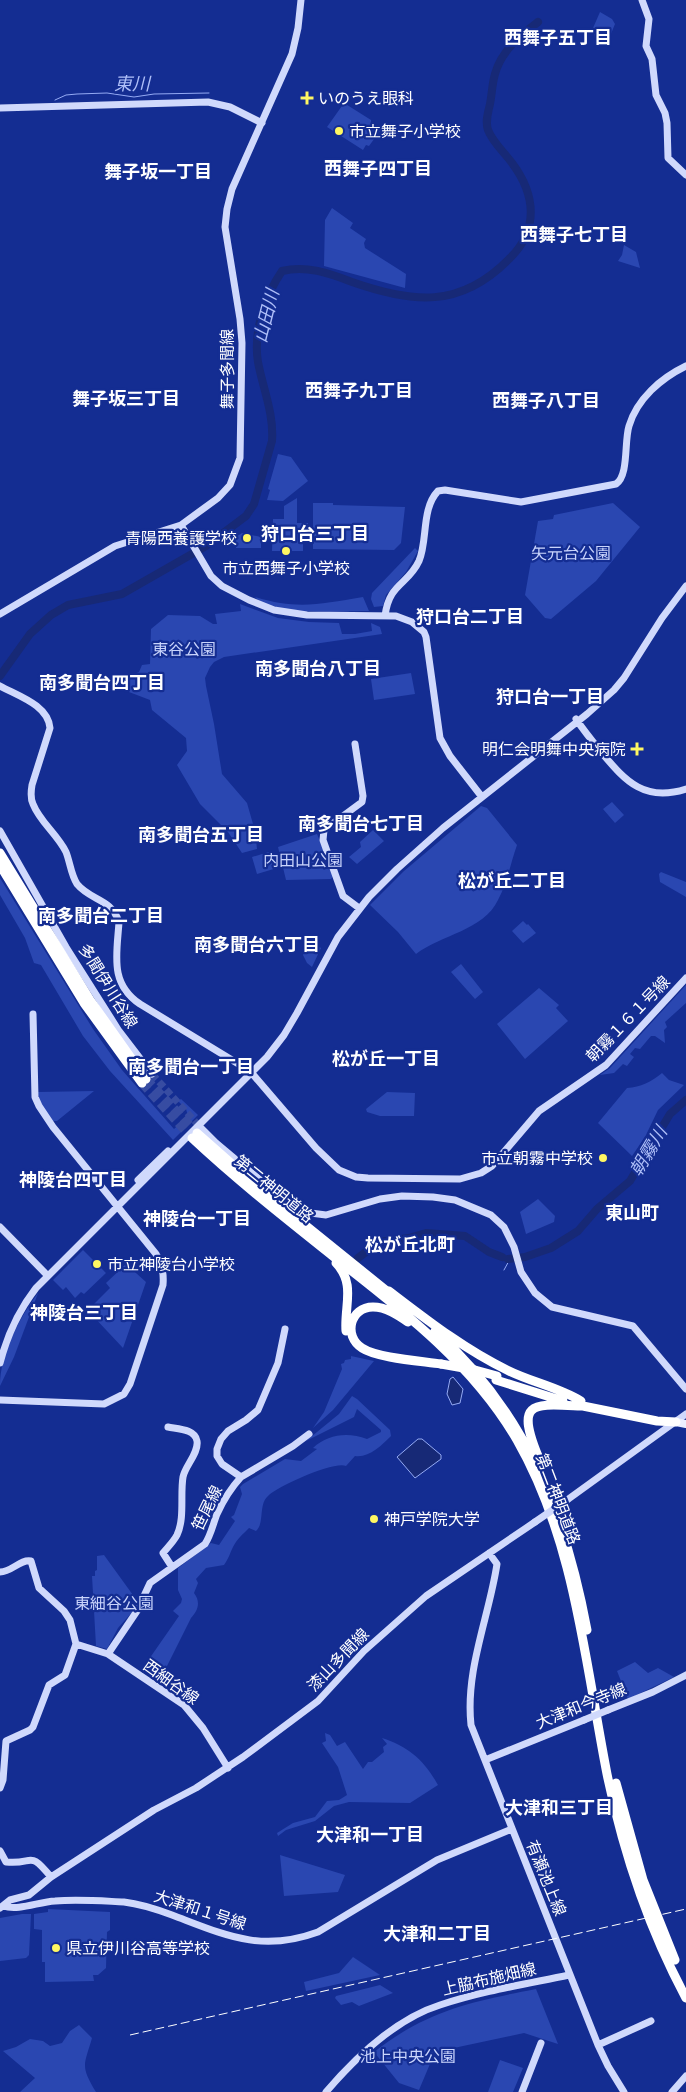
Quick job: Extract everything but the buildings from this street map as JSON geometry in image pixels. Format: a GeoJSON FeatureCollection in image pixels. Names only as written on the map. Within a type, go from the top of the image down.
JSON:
{"type":"FeatureCollection","features":[{"type":"Feature","properties":{"kind":"highway"},"geometry":{"type":"LineString","coordinates":[[0,853],[90,1000],[147,1079]]}},
{"type":"Feature","properties":{"kind":"highway"},"geometry":{"type":"LineString","coordinates":[[0,865],[84,1003],[147,1079]]}},
{"type":"Feature","properties":{"kind":"highway","name":"第二神明道路"},"geometry":{"type":"LineString","coordinates":[[197,1133],[232,1174],[407,1315],[459,1363],[490,1399],[516,1439],[534,1472],[554,1522],[579,1621],[608,1777],[623,1839],[655,1932],[686,1998]]}},
{"type":"Feature","properties":{"kind":"highway","name":"第二神明道路"},"geometry":{"type":"LineString","coordinates":[[197,1133],[258,1187],[442,1337],[474,1370],[522,1436],[539,1469],[557,1512],[572,1562],[614,1776],[630,1838],[662,1931],[686,1985]]}},
{"type":"Feature","properties":{"kind":"highway"},"geometry":{"type":"LineString","coordinates":[[321,1247],[342,1270],[346,1278],[349,1294],[346,1328],[348,1338],[353,1346],[361,1352],[372,1356],[440,1366]]}},
{"type":"Feature","properties":{"kind":"highway"},"geometry":{"type":"LineString","coordinates":[[359,1268],[468,1349],[508,1370],[568,1393],[581,1404]]}},
{"type":"Feature","properties":{"kind":"highway"},"geometry":{"type":"LineString","coordinates":[[459,1363],[420,1331],[388,1311],[375,1307],[366,1308],[353,1318],[351,1327],[356,1343],[364,1349],[378,1354],[496,1378],[535,1394],[657,1421],[676,1422]]}},
{"type":"Feature","properties":{"kind":"highway"},"geometry":{"type":"LineString","coordinates":[[572,1562],[564,1526],[548,1479],[529,1433],[527,1421],[532,1410],[541,1405],[581,1404]]}},
{"type":"Feature","properties":{"kind":"main road"},"geometry":{"type":"LineString","coordinates":[[676,1422],[686,1424]]}},
{"type":"Feature","properties":{"kind":"street","name":"舞子多聞線"},"geometry":{"type":"LineString","coordinates":[[0,614],[115,546],[181,525],[225,491],[234,476],[240,458],[242,343],[226,220],[232,189],[292,54],[298,28],[300,0]]}},
{"type":"Feature","properties":{"kind":"street"},"geometry":{"type":"LineString","coordinates":[[642,0],[649,19],[646,46],[652,59],[656,95],[665,112],[667,123],[668,158],[686,175]]}},
{"type":"Feature","properties":{"kind":"street"},"geometry":{"type":"LineString","coordinates":[[0,108],[208,102],[230,107],[262,123]]}},
{"type":"Feature","properties":{"kind":"street"},"geometry":{"type":"LineString","coordinates":[[385,616],[389,598],[419,560],[424,547],[430,504],[438,491],[444,490],[521,502],[616,484],[622,477],[628,428],[637,408],[649,392],[686,366]]}},
{"type":"Feature","properties":{"kind":"street"},"geometry":{"type":"LineString","coordinates":[[181,525],[211,576],[222,586],[274,610],[320,616],[396,616],[412,622],[424,632],[440,738],[450,756],[481,796]]}},
{"type":"Feature","properties":{"kind":"street"},"geometry":{"type":"LineString","coordinates":[[576,720],[619,680],[663,610],[686,582]]}},
{"type":"Feature","properties":{"kind":"street"},"geometry":{"type":"LineString","coordinates":[[0,1346],[10,1321],[20,1305],[46,1274],[251,1072],[284,1028],[304,995],[338,929],[357,907],[388,873],[614,690],[624,678],[662,618],[686,586]]}},
{"type":"Feature","properties":{"kind":"street","name":"朝霧１６１号線"},"geometry":{"type":"LineString","coordinates":[[1,687],[41,709],[49,720],[50,728],[32,785],[32,804],[66,852],[77,884],[85,892],[108,904],[117,915],[119,922],[117,972],[121,984],[132,999],[251,1072],[332,1166],[356,1177],[445,1179],[471,1177],[492,1166],[539,1111],[606,1064],[686,978]]}},
{"type":"Feature","properties":{"kind":"street"},"geometry":{"type":"LineString","coordinates":[[576,720],[618,772],[637,787],[662,794],[686,789]]}},
{"type":"Feature","properties":{"kind":"street"},"geometry":{"type":"LineString","coordinates":[[354,744],[363,796],[362,802],[324,830],[323,840],[343,896],[357,907]]}},
{"type":"Feature","properties":{"kind":"street","name":"多聞伊川谷線"},"geometry":{"type":"LineString","coordinates":[[0,831],[66,947],[147,1079]]}},
{"type":"Feature","properties":{"kind":"street"},"geometry":{"type":"LineString","coordinates":[[0,1400],[104,1404],[124,1394],[130,1384],[163,1285],[164,1276],[160,1262],[117,1204],[53,1127],[39,1106],[34,1089],[33,1014]]}},
{"type":"Feature","properties":{"kind":"street"},"geometry":{"type":"LineString","coordinates":[[197,1133],[216,1143],[276,1194],[303,1212],[326,1215],[380,1199],[402,1196],[455,1200],[491,1215],[504,1227],[514,1247],[527,1282],[535,1293],[552,1307],[633,1326],[686,1388]]}},
{"type":"Feature","properties":{"kind":"street"},"geometry":{"type":"LineString","coordinates":[[0,1227],[46,1274]]}},
{"type":"Feature","properties":{"kind":"street"},"geometry":{"type":"LineString","coordinates":[[0,1363],[7,1340],[18,1316],[46,1274]]}},
{"type":"Feature","properties":{"kind":"street"},"geometry":{"type":"LineString","coordinates":[[241,1477],[222,1464],[217,1456],[217,1449],[221,1439],[228,1431],[258,1410],[278,1363],[285,1329]]}},
{"type":"Feature","properties":{"kind":"street","name":"漆山多聞線"},"geometry":{"type":"LineString","coordinates":[[2,1907],[10,1900],[29,1896],[51,1877],[154,1810],[196,1788],[228,1768],[318,1701],[364,1651],[426,1596],[567,1500],[686,1414]]}},
{"type":"Feature","properties":{"kind":"street"},"geometry":{"type":"LineString","coordinates":[[168,1427],[188,1431],[194,1435],[197,1442],[184,1475],[180,1523],[177,1534],[164,1554],[172,1567]]}},
{"type":"Feature","properties":{"kind":"street","name":"笹尾線"},"geometry":{"type":"LineString","coordinates":[[108,1654],[137,1611],[148,1587],[172,1567],[206,1544],[218,1511],[241,1477],[293,1446],[309,1434]]}},
{"type":"Feature","properties":{"kind":"street","name":"有瀬池上線"},"geometry":{"type":"LineString","coordinates":[[489,1553],[497,1564],[470,1685],[469,1707],[471,1725],[598,2045],[624,2092]]}},
{"type":"Feature","properties":{"kind":"street"},"geometry":{"type":"LineString","coordinates":[[0,1572],[8,1572],[28,1560],[33,1565],[39,1588],[64,1611],[70,1620],[76,1644],[64,1675],[50,1685],[33,1727],[6,1741],[4,1780],[0,1788]]}},
{"type":"Feature","properties":{"kind":"street","name":"西細谷線"},"geometry":{"type":"LineString","coordinates":[[76,1644],[108,1654],[184,1705],[204,1728],[228,1768]]}},
{"type":"Feature","properties":{"kind":"street","name":"大津和今寺線"},"geometry":{"type":"LineString","coordinates":[[485,1760],[653,1692],[686,1675]]}},
{"type":"Feature","properties":{"kind":"street","name":"大津和１号線"},"geometry":{"type":"LineString","coordinates":[[2,1907],[11,1908],[56,1901],[126,1902],[150,1907],[237,1939],[259,1942],[302,1938],[318,1932],[437,1860],[512,1829]]}},
{"type":"Feature","properties":{"kind":"street"},"geometry":{"type":"LineString","coordinates":[[0,1851],[6,1862],[33,1859],[38,1861],[51,1877]]}},
{"type":"Feature","properties":{"kind":"street","name":"上脇布施畑線"},"geometry":{"type":"LineString","coordinates":[[326,2092],[367,2049],[420,2014],[439,2005],[474,1994],[569,1975]]}},
{"type":"Feature","properties":{"kind":"street"},"geometry":{"type":"LineString","coordinates":[[598,2045],[651,2021]]}},
{"type":"Feature","properties":{"kind":"street"},"geometry":{"type":"LineString","coordinates":[[522,2092],[541,2043]]}},
{"type":"Feature","properties":{"kind":"street"},"geometry":{"type":"LineString","coordinates":[[672,2092],[686,2076]]}},
{"type":"Feature","properties":{"kind":"green space"},"geometry":{"type":"Polygon","coordinates":[[[600,12],[612,19],[615,24],[608,41],[595,39],[593,28],[600,12]]]}},
{"type":"Feature","properties":{"kind":"green space"},"geometry":{"type":"Polygon","coordinates":[[[344,103],[371,120],[371,123],[380,131],[369,146],[366,145],[363,150],[327,127],[344,103]]]}},
{"type":"Feature","properties":{"kind":"green space"},"geometry":{"type":"Polygon","coordinates":[[[332,208],[353,223],[350,228],[366,239],[364,243],[365,248],[406,274],[405,288],[324,266],[325,220],[332,208]]]}},
{"type":"Feature","properties":{"kind":"green space"},"geometry":{"type":"Polygon","coordinates":[[[624,245],[636,252],[640,268],[618,261],[622,255],[624,245]]]}},
{"type":"Feature","properties":{"kind":"green space"},"geometry":{"type":"Polygon","coordinates":[[[278,454],[291,457],[308,481],[283,501],[267,500],[270,490],[268,489],[278,454]]]}},
{"type":"Feature","properties":{"kind":"green space"},"geometry":{"type":"Polygon","coordinates":[[[297,498],[297,523],[308,523],[308,536],[303,536],[303,551],[272,551],[273,519],[284,519],[284,506],[297,498]]]}},
{"type":"Feature","properties":{"kind":"green space"},"geometry":{"type":"Polygon","coordinates":[[[313,503],[405,507],[401,543],[394,550],[313,549],[313,503]]]}},
{"type":"Feature","properties":{"kind":"green space","name":"矢元台公園"},"geometry":{"type":"Polygon","coordinates":[[[613,503],[640,527],[596,581],[551,619],[545,618],[525,595],[538,521],[553,519],[554,515],[613,503]]]}},
{"type":"Feature","properties":{"kind":"green space"},"geometry":{"type":"Polygon","coordinates":[[[242,533],[261,537],[261,548],[236,548],[236,537],[242,533]]]}},
{"type":"Feature","properties":{"kind":"green space"},"geometry":{"type":"Polygon","coordinates":[[[415,548],[418,551],[406,572],[386,595],[383,606],[374,607],[371,599],[372,593],[415,548]]]}},
{"type":"Feature","properties":{"kind":"green space"},"geometry":{"type":"Polygon","coordinates":[[[255,597],[297,605],[321,604],[363,597],[369,611],[326,612],[291,610],[263,603],[255,597]]]}},
{"type":"Feature","properties":{"kind":"green space","name":"東谷公園"},"geometry":{"type":"Polygon","coordinates":[[[240,604],[278,618],[339,623],[342,634],[372,631],[371,623],[380,627],[382,634],[224,657],[214,662],[210,667],[205,678],[222,774],[247,803],[255,831],[257,849],[242,853],[228,832],[200,804],[177,765],[187,751],[186,738],[152,710],[150,700],[129,692],[120,685],[127,677],[139,672],[142,665],[150,664],[151,629],[168,615],[200,616],[213,624],[217,624],[215,614],[241,611],[240,604]]]}},
{"type":"Feature","properties":{"kind":"green space"},"geometry":{"type":"Polygon","coordinates":[[[411,673],[415,694],[374,700],[371,679],[411,673]]]}},
{"type":"Feature","properties":{"kind":"green space"},"geometry":{"type":"Polygon","coordinates":[[[612,802],[624,815],[615,823],[603,809],[612,802]]]}},
{"type":"Feature","properties":{"kind":"green space"},"geometry":{"type":"Polygon","coordinates":[[[481,806],[487,808],[517,845],[498,900],[483,918],[416,954],[398,932],[370,905],[404,871],[481,806]]]}},
{"type":"Feature","properties":{"kind":"green space"},"geometry":{"type":"Polygon","coordinates":[[[373,830],[384,841],[357,864],[349,857],[361,847],[360,842],[373,830]]]}},
{"type":"Feature","properties":{"kind":"green space","name":"内田山公園"},"geometry":{"type":"Polygon","coordinates":[[[317,834],[334,875],[331,879],[286,880],[278,847],[317,834]]]}},
{"type":"Feature","properties":{"kind":"green space"},"geometry":{"type":"Polygon","coordinates":[[[272,851],[277,868],[257,874],[252,857],[272,851]]]}},
{"type":"Feature","properties":{"kind":"green space"},"geometry":{"type":"Polygon","coordinates":[[[661,872],[686,882],[686,897],[660,882],[659,874],[661,872]]]}},
{"type":"Feature","properties":{"kind":"green space"},"geometry":{"type":"Polygon","coordinates":[[[0,878],[93,1029],[122,1070],[174,1129],[188,1116],[186,1109],[178,1101],[181,1099],[198,1115],[173,1140],[110,1071],[83,1036],[41,965],[34,963],[25,938],[0,895],[0,878]]]}},
{"type":"Feature","properties":{"kind":"green space"},"geometry":{"type":"Polygon","coordinates":[[[523,921],[536,933],[523,943],[512,931],[523,921]]]}},
{"type":"Feature","properties":{"kind":"green space"},"geometry":{"type":"Polygon","coordinates":[[[310,941],[321,948],[312,967],[307,963],[303,955],[310,941]]]}},
{"type":"Feature","properties":{"kind":"green space"},"geometry":{"type":"Polygon","coordinates":[[[461,964],[483,992],[475,999],[451,972],[461,964]]]}},
{"type":"Feature","properties":{"kind":"green space"},"geometry":{"type":"Polygon","coordinates":[[[686,985],[686,1003],[665,1022],[667,1027],[664,1030],[665,1043],[655,1036],[651,1036],[640,1049],[635,1048],[630,1054],[634,1057],[627,1066],[623,1064],[614,1073],[600,1075],[610,1068],[686,985]]]}},
{"type":"Feature","properties":{"kind":"green space"},"geometry":{"type":"Polygon","coordinates":[[[539,988],[559,1005],[556,1008],[568,1021],[525,1059],[497,1024],[539,988]]]}},
{"type":"Feature","properties":{"kind":"green space"},"geometry":{"type":"Polygon","coordinates":[[[662,1073],[669,1080],[684,1085],[658,1110],[645,1137],[632,1156],[598,1123],[627,1088],[646,1084],[662,1073]]]}},
{"type":"Feature","properties":{"kind":"green space"},"geometry":{"type":"Polygon","coordinates":[[[94,1091],[57,1121],[53,1121],[45,1111],[39,1100],[38,1092],[94,1091]]]}},
{"type":"Feature","properties":{"kind":"green space"},"geometry":{"type":"Polygon","coordinates":[[[387,1092],[415,1093],[414,1116],[380,1116],[367,1112],[366,1109],[387,1092]]]}},
{"type":"Feature","properties":{"kind":"green space"},"geometry":{"type":"Polygon","coordinates":[[[538,1199],[555,1216],[554,1222],[526,1234],[520,1212],[538,1199]]]}},
{"type":"Feature","properties":{"kind":"green space"},"geometry":{"type":"Polygon","coordinates":[[[83,1250],[106,1273],[84,1294],[81,1292],[75,1298],[66,1287],[63,1290],[53,1280],[83,1250]]]}},
{"type":"Feature","properties":{"kind":"green space"},"geometry":{"type":"Polygon","coordinates":[[[126,1264],[146,1282],[123,1348],[92,1315],[98,1310],[93,1305],[110,1288],[106,1283],[126,1264]]]}},
{"type":"Feature","properties":{"kind":"green space"},"geometry":{"type":"Polygon","coordinates":[[[38,1293],[14,1357],[0,1386],[3,1361],[7,1349],[24,1314],[38,1293]]]}},
{"type":"Feature","properties":{"kind":"green space"},"geometry":{"type":"Polygon","coordinates":[[[351,1356],[374,1361],[333,1410],[313,1428],[324,1412],[342,1369],[341,1364],[345,1360],[351,1359],[351,1356]]]}},
{"type":"Feature","properties":{"kind":"green space"},"geometry":{"type":"Polygon","coordinates":[[[352,1396],[390,1430],[391,1436],[370,1453],[355,1456],[346,1466],[330,1467],[306,1475],[268,1496],[263,1504],[259,1528],[256,1531],[249,1528],[240,1537],[224,1565],[206,1568],[196,1579],[198,1583],[194,1593],[198,1603],[197,1609],[162,1676],[145,1672],[147,1662],[179,1616],[173,1611],[181,1603],[182,1599],[178,1590],[178,1568],[211,1543],[219,1545],[235,1521],[231,1517],[234,1515],[242,1494],[240,1487],[285,1459],[301,1461],[317,1449],[313,1448],[319,1443],[332,1437],[353,1435],[367,1439],[381,1432],[357,1409],[354,1417],[306,1441],[339,1414],[352,1396]]]}},
{"type":"Feature","properties":{"kind":"green space","name":"東細谷公園"},"geometry":{"type":"Polygon","coordinates":[[[104,1555],[138,1602],[134,1610],[118,1628],[107,1649],[96,1646],[92,1576],[95,1576],[95,1571],[97,1570],[97,1556],[104,1555]]]}},
{"type":"Feature","properties":{"kind":"green space"},"geometry":{"type":"Polygon","coordinates":[[[635,1662],[648,1673],[658,1668],[674,1677],[628,1699],[617,1671],[635,1662]]]}},
{"type":"Feature","properties":{"kind":"green space"},"geometry":{"type":"Polygon","coordinates":[[[325,1733],[330,1735],[337,1746],[345,1742],[363,1769],[368,1762],[372,1762],[384,1752],[383,1747],[387,1744],[382,1738],[392,1742],[415,1755],[427,1768],[438,1785],[410,1803],[349,1802],[334,1806],[315,1821],[286,1830],[278,1836],[277,1833],[293,1823],[315,1817],[327,1801],[339,1800],[347,1795],[338,1767],[322,1743],[326,1741],[325,1733]]]}},
{"type":"Feature","properties":{"kind":"green space"},"geometry":{"type":"Polygon","coordinates":[[[280,1855],[345,1875],[338,1892],[284,1896],[280,1855]]]}},
{"type":"Feature","properties":{"kind":"green space"},"geometry":{"type":"Polygon","coordinates":[[[48,1909],[110,1912],[110,1930],[107,1932],[106,1968],[98,1975],[93,1975],[94,1981],[45,1982],[45,1962],[42,1962],[42,1930],[34,1929],[34,1914],[48,1912],[48,1909]]]}},
{"type":"Feature","properties":{"kind":"green space"},"geometry":{"type":"Polygon","coordinates":[[[31,1914],[29,1955],[26,1958],[0,1961],[0,1918],[31,1914]]]}},
{"type":"Feature","properties":{"kind":"green space"},"geometry":{"type":"Polygon","coordinates":[[[353,1957],[380,1975],[306,1991],[304,1982],[339,1973],[353,1957]]]}},
{"type":"Feature","properties":{"kind":"green space"},"geometry":{"type":"Polygon","coordinates":[[[380,1985],[393,1993],[359,2006],[352,2002],[341,2005],[335,1998],[336,1996],[380,1985]]]}},
{"type":"Feature","properties":{"kind":"green space","name":"池上中央公園"},"geometry":{"type":"Polygon","coordinates":[[[536,1989],[558,2044],[524,2033],[435,2052],[419,2090],[399,2083],[374,2052],[413,2026],[450,2010],[490,1998],[536,1989]]]}},
{"type":"Feature","properties":{"kind":"green space"},"geometry":{"type":"Polygon","coordinates":[[[79,2025],[92,2038],[85,2065],[96,2092],[20,2092],[35,2078],[3,2051],[16,2047],[30,2039],[43,2041],[50,2046],[62,2043],[70,2031],[79,2025]]]}},
{"type":"Feature","properties":{"kind":"green space"},"geometry":{"type":"Polygon","coordinates":[[[500,2060],[523,2068],[513,2092],[488,2092],[500,2060]]]}},
{"type":"Feature","properties":{"kind":"shaded area"},"geometry":{"type":"Polygon","coordinates":[[[453,1377],[463,1389],[460,1403],[452,1405],[447,1394],[450,1379],[453,1377]]]}},
{"type":"Feature","properties":{"kind":"shaded area"},"geometry":{"type":"Polygon","coordinates":[[[418,1439],[422,1439],[441,1455],[441,1459],[415,1478],[397,1457],[418,1439]]]}},
{"type":"Feature","properties":{"kind":"waterway","name":"山田川"},"geometry":{"type":"LineString","coordinates":[[0,676],[30,634],[51,615],[68,605],[122,594],[206,546],[246,516],[254,504],[272,441],[270,411],[258,362],[257,339],[262,315],[270,292],[282,271],[309,269],[395,294],[435,297],[454,294],[472,287],[491,275],[519,248],[526,236],[529,224],[530,200],[520,175],[490,135],[487,120],[494,78],[502,58],[506,51],[538,22]]}},
{"type":"Feature","properties":{"kind":"waterway","name":"東川"},"geometry":{"type":"LineString","coordinates":[[55,100],[66,95],[77,94],[107,93],[134,97],[154,94],[209,93]]}},
{"type":"Feature","properties":{"kind":"waterway","name":"朝霧川"},"geometry":{"type":"LineString","coordinates":[[508,1259],[525,1257],[551,1248],[578,1231],[597,1209],[630,1181],[670,1114],[686,1100]]}},
{"type":"Feature","properties":{"kind":"waterway","name":"朝霧川"},"geometry":{"type":"LineString","coordinates":[[358,1258],[379,1242],[409,1238],[426,1233],[465,1236],[489,1252],[502,1257]]}},
{"type":"Feature","properties":{"kind":"waterway"},"geometry":{"type":"LineString","coordinates":[[504,1270],[510,1259]]}},
{"type":"Feature","properties":{"kind":"tunnel"},"geometry":{"type":"LineString","coordinates":[[152,1074],[201,1128]]}},
{"type":"Feature","properties":{"kind":"tunnel"},"geometry":{"type":"LineString","coordinates":[[146,1079],[197,1133]]}},
{"type":"Feature","properties":{"kind":"tunnel"},"geometry":{"type":"LineString","coordinates":[[142,1083],[192,1138]]}},
{"type":"Feature","properties":{"kind":"railway"},"geometry":{"type":"LineString","coordinates":[[130,2035],[686,1909]]}},
{"type":"Feature","properties":{"kind":"place","name":"いのうえ眼科"},"geometry":{"type":"Point","coordinates":[307,98]}},
{"type":"Feature","properties":{"kind":"place","name":"市立舞子小学校"},"geometry":{"type":"Point","coordinates":[339,131]}},
{"type":"Feature","properties":{"kind":"place","name":"青陽西養護学校"},"geometry":{"type":"Point","coordinates":[247,538]}},
{"type":"Feature","properties":{"kind":"place","name":"市立西舞子小学校"},"geometry":{"type":"Point","coordinates":[286,551]}},
{"type":"Feature","properties":{"kind":"place","name":"明仁会明舞中央病院"},"geometry":{"type":"Point","coordinates":[637,749]}},
{"type":"Feature","properties":{"kind":"place","name":"市立朝霧中学校"},"geometry":{"type":"Point","coordinates":[603,1158]}},
{"type":"Feature","properties":{"kind":"place","name":"市立神陵台小学校"},"geometry":{"type":"Point","coordinates":[97,1264]}},
{"type":"Feature","properties":{"kind":"place","name":"神戸学院大学"},"geometry":{"type":"Point","coordinates":[374,1519]}},
{"type":"Feature","properties":{"kind":"place","name":"県立伊川谷高等学校"},"geometry":{"type":"Point","coordinates":[56,1948]}},
{"type":"Feature","properties":{"kind":"district","name":"西舞子五丁目"},"geometry":{"type":"Point","coordinates":[558,37]}},
{"type":"Feature","properties":{"kind":"district","name":"西舞子四丁目"},"geometry":{"type":"Point","coordinates":[378,168]}},
{"type":"Feature","properties":{"kind":"district","name":"舞子坂一丁目"},"geometry":{"type":"Point","coordinates":[158,171]}},
{"type":"Feature","properties":{"kind":"district","name":"西舞子七丁目"},"geometry":{"type":"Point","coordinates":[574,234]}},
{"type":"Feature","properties":{"kind":"district","name":"西舞子九丁目"},"geometry":{"type":"Point","coordinates":[359,390]}},
{"type":"Feature","properties":{"kind":"district","name":"舞子坂三丁目"},"geometry":{"type":"Point","coordinates":[126,398]}},
{"type":"Feature","properties":{"kind":"district","name":"西舞子八丁目"},"geometry":{"type":"Point","coordinates":[546,400]}},
{"type":"Feature","properties":{"kind":"district","name":"狩口台三丁目"},"geometry":{"type":"Point","coordinates":[315,533]}},
{"type":"Feature","properties":{"kind":"district","name":"狩口台二丁目"},"geometry":{"type":"Point","coordinates":[470,616]}},
{"type":"Feature","properties":{"kind":"district","name":"南多聞台八丁目"},"geometry":{"type":"Point","coordinates":[318,668]}},
{"type":"Feature","properties":{"kind":"district","name":"南多聞台四丁目"},"geometry":{"type":"Point","coordinates":[102,682]}},
{"type":"Feature","properties":{"kind":"district","name":"狩口台一丁目"},"geometry":{"type":"Point","coordinates":[550,696]}},
{"type":"Feature","properties":{"kind":"district","name":"南多聞台七丁目"},"geometry":{"type":"Point","coordinates":[361,823]}},
{"type":"Feature","properties":{"kind":"district","name":"南多聞台五丁目"},"geometry":{"type":"Point","coordinates":[201,834]}},
{"type":"Feature","properties":{"kind":"district","name":"松が丘二丁目"},"geometry":{"type":"Point","coordinates":[512,880]}},
{"type":"Feature","properties":{"kind":"district","name":"南多聞台二丁目"},"geometry":{"type":"Point","coordinates":[101,915]}},
{"type":"Feature","properties":{"kind":"district","name":"南多聞台六丁目"},"geometry":{"type":"Point","coordinates":[257,944]}},
{"type":"Feature","properties":{"kind":"district","name":"松が丘一丁目"},"geometry":{"type":"Point","coordinates":[386,1058]}},
{"type":"Feature","properties":{"kind":"district","name":"南多聞台一丁目"},"geometry":{"type":"Point","coordinates":[191,1066]}},
{"type":"Feature","properties":{"kind":"district","name":"神陵台四丁目"},"geometry":{"type":"Point","coordinates":[73,1179]}},
{"type":"Feature","properties":{"kind":"district","name":"東山町"},"geometry":{"type":"Point","coordinates":[632,1212]}},
{"type":"Feature","properties":{"kind":"district","name":"神陵台一丁目"},"geometry":{"type":"Point","coordinates":[197,1218]}},
{"type":"Feature","properties":{"kind":"district","name":"松が丘北町"},"geometry":{"type":"Point","coordinates":[410,1244]}},
{"type":"Feature","properties":{"kind":"district","name":"神陵台三丁目"},"geometry":{"type":"Point","coordinates":[84,1312]}},
{"type":"Feature","properties":{"kind":"district","name":"大津和三丁目"},"geometry":{"type":"Point","coordinates":[559,1807]}},
{"type":"Feature","properties":{"kind":"district","name":"大津和一丁目"},"geometry":{"type":"Point","coordinates":[370,1834]}},
{"type":"Feature","properties":{"kind":"district","name":"大津和二丁目"},"geometry":{"type":"Point","coordinates":[437,1933]}}]}
